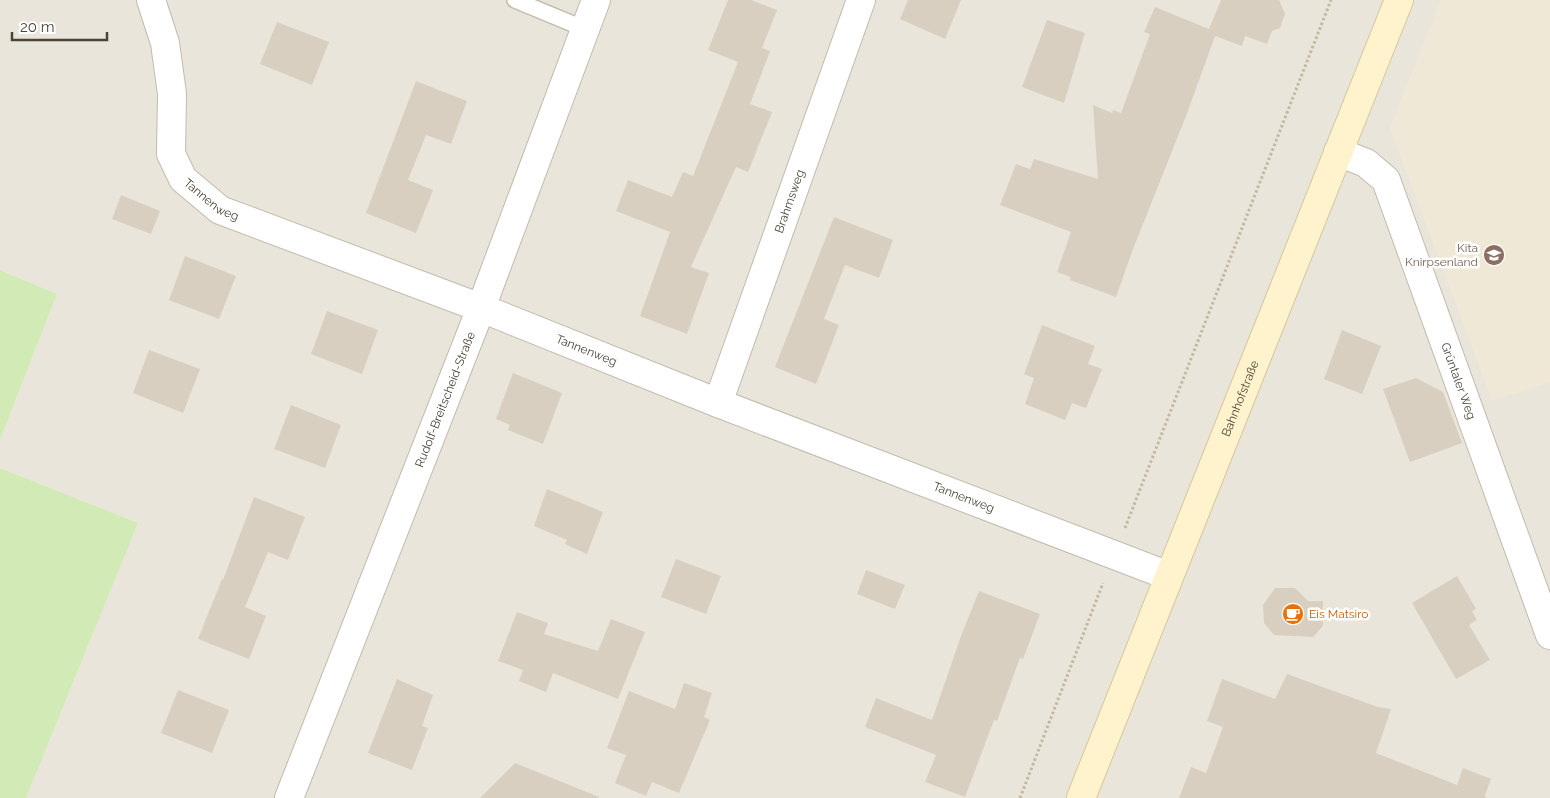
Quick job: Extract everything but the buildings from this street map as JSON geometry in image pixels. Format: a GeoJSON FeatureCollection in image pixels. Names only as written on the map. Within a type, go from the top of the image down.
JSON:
{"type":"FeatureCollection","features":[{"type":"Feature","properties":{"kind":"main road","name":"Bahnhofstraße"},"geometry":{"type":"LineString","coordinates":[[1081,798],[1399,0]]}},
{"type":"Feature","properties":{"kind":"street","name":"Tannenweg"},"geometry":{"type":"LineString","coordinates":[[151,0],[165,43],[172,94],[171,154],[183,179],[220,210],[481,308],[718,403],[1169,576]]}},
{"type":"Feature","properties":{"kind":"street","name":"Rudolf-Breitscheid-Straße"},"geometry":{"type":"LineString","coordinates":[[290,798],[481,308],[596,0]]}},
{"type":"Feature","properties":{"kind":"street","name":"Brahmsweg"},"geometry":{"type":"LineString","coordinates":[[718,403],[861,0]]}},
{"type":"Feature","properties":{"kind":"street","name":"Grüntaler Weg"},"geometry":{"type":"LineString","coordinates":[[1338,152],[1366,163],[1386,180],[1550,635]]}},
{"type":"Feature","properties":{"kind":"lane"},"geometry":{"type":"LineString","coordinates":[[515,0],[585,29]]}},
{"type":"Feature","properties":{"kind":"path"},"geometry":{"type":"LineString","coordinates":[[1020,798],[1331,0]]}},
{"type":"Feature","properties":{"kind":"shaded area"},"geometry":{"type":"Polygon","coordinates":[[[0,0],[1550,0],[1550,798],[26,798],[138,523],[0,468],[0,440],[57,294],[0,270],[0,0]]]}},
{"type":"Feature","properties":{"kind":"shaded area","name":"Kita Knirpsenland"},"geometry":{"type":"Polygon","coordinates":[[[1441,0],[1550,0],[1550,382],[1492,400],[1390,128],[1441,0]]]}},
{"type":"Feature","properties":{"kind":"green space"},"geometry":{"type":"Polygon","coordinates":[[[0,270],[57,294],[0,440],[0,270]]]}},
{"type":"Feature","properties":{"kind":"green space"},"geometry":{"type":"Polygon","coordinates":[[[0,468],[138,523],[26,798],[0,798],[0,468]]]}},
{"type":"Feature","properties":{"kind":"place","name":"Kita Knirpsenland"},"geometry":{"type":"Point","coordinates":[1494,255]}},
{"type":"Feature","properties":{"kind":"place","name":"Eis Matsiro"},"geometry":{"type":"Point","coordinates":[1293,614]}}]}
